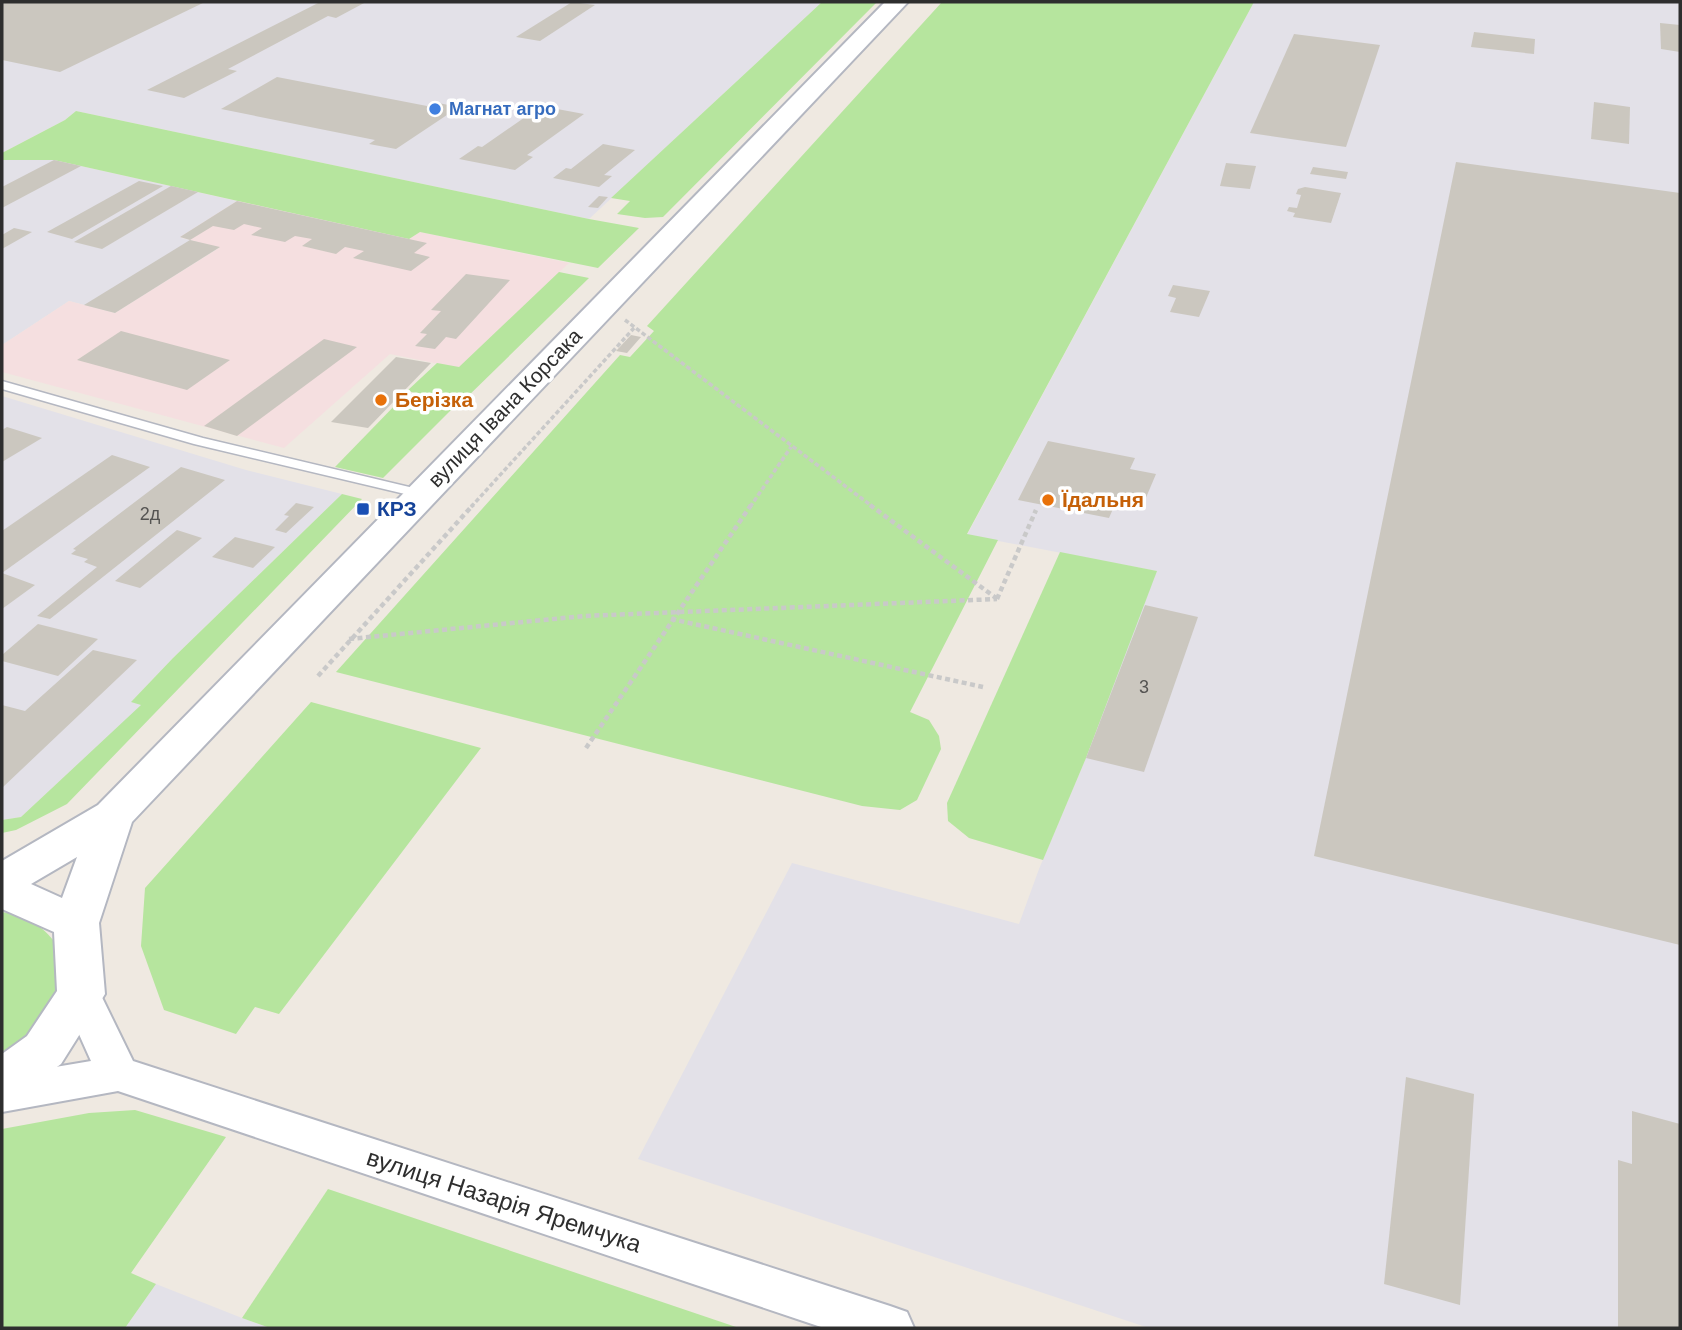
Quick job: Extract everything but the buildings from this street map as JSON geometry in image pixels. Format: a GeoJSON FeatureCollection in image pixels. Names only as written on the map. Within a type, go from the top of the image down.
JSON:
{"type":"FeatureCollection","features":[{"type":"Feature","properties":{"kind":"street","name":"вулиця Івана Корсака"},"geometry":{"type":"LineString","coordinates":[[113,816],[897,2]]}},
{"type":"Feature","properties":{"kind":"street"},"geometry":{"type":"LineString","coordinates":[[2,881],[113,816]]}},
{"type":"Feature","properties":{"kind":"street"},"geometry":{"type":"LineString","coordinates":[[113,816],[76,923],[81,994],[118,1074]]}},
{"type":"Feature","properties":{"kind":"street"},"geometry":{"type":"LineString","coordinates":[[2,890],[76,923]]}},
{"type":"Feature","properties":{"kind":"street"},"geometry":{"type":"LineString","coordinates":[[2,1081],[44,1050],[81,994]]}},
{"type":"Feature","properties":{"kind":"street","name":"вулиця Назарія Яремчука"},"geometry":{"type":"LineString","coordinates":[[2,1094],[118,1074],[890,1328]]}},
{"type":"Feature","properties":{"kind":"lane"},"geometry":{"type":"LineString","coordinates":[[2,385],[199,440],[422,494]]}},
{"type":"Feature","properties":{"kind":"path"},"geometry":{"type":"LineString","coordinates":[[606,305],[791,447],[997,599]]}},
{"type":"Feature","properties":{"kind":"path"},"geometry":{"type":"LineString","coordinates":[[318,676],[634,328]]}},
{"type":"Feature","properties":{"kind":"path"},"geometry":{"type":"LineString","coordinates":[[586,748],[791,447]]}},
{"type":"Feature","properties":{"kind":"path"},"geometry":{"type":"LineString","coordinates":[[997,599],[1036,510]]}},
{"type":"Feature","properties":{"kind":"path"},"geometry":{"type":"LineString","coordinates":[[349,639],[584,616],[997,599]]}},
{"type":"Feature","properties":{"kind":"path"},"geometry":{"type":"LineString","coordinates":[[671,620],[983,687]]}},
{"type":"Feature","properties":{"kind":"shaded area"},"geometry":{"type":"Polygon","coordinates":[[[2,2],[822,2],[589,219],[76,111],[65,120],[2,153],[2,2]]]}},
{"type":"Feature","properties":{"kind":"shaded area"},"geometry":{"type":"Polygon","coordinates":[[[1254,2],[1680,2],[1680,1328],[1149,1328],[638,1159],[792,863],[1019,924],[1086,758],[1156,571],[967,535],[1254,2]]]}},
{"type":"Feature","properties":{"kind":"shaded area"},"geometry":{"type":"Polygon","coordinates":[[[2,160],[54,160],[237,201],[181,238],[220,247],[115,313],[69,301],[2,345],[2,160]]]}},
{"type":"Feature","properties":{"kind":"shaded area"},"geometry":{"type":"Polygon","coordinates":[[[237,201],[409,239],[420,232],[569,263],[459,368],[390,354],[284,448],[2,372],[2,345],[69,301],[115,313],[219,248],[180,237],[237,201]]]}},
{"type":"Feature","properties":{"kind":"shaded area"},"geometry":{"type":"Polygon","coordinates":[[[2,396],[246,470],[342,494],[132,701],[142,705],[21,817],[2,820],[2,396]]]}},
{"type":"Feature","properties":{"kind":"shaded area"},"geometry":{"type":"Polygon","coordinates":[[[156,1284],[242,1318],[270,1328],[125,1328],[156,1284]]]}},
{"type":"Feature","properties":{"kind":"green space"},"geometry":{"type":"Polygon","coordinates":[[[822,2],[877,2],[663,217],[645,218],[617,214],[630,201],[611,198],[822,2]]]}},
{"type":"Feature","properties":{"kind":"green space"},"geometry":{"type":"Polygon","coordinates":[[[942,2],[1254,2],[967,534],[998,540],[910,712],[929,720],[939,736],[941,749],[917,800],[900,810],[862,806],[336,672],[620,355],[630,357],[654,331],[647,326],[942,2]]]}},
{"type":"Feature","properties":{"kind":"green space"},"geometry":{"type":"Polygon","coordinates":[[[76,111],[639,228],[598,268],[420,232],[409,239],[54,160],[2,160],[2,153],[65,120],[76,111]]]}},
{"type":"Feature","properties":{"kind":"green space"},"geometry":{"type":"Polygon","coordinates":[[[559,272],[589,278],[461,403],[407,391],[437,363],[459,367],[559,272]]]}},
{"type":"Feature","properties":{"kind":"green space"},"geometry":{"type":"Polygon","coordinates":[[[402,398],[452,409],[383,478],[335,467],[402,398]]]}},
{"type":"Feature","properties":{"kind":"green space"},"geometry":{"type":"Polygon","coordinates":[[[342,494],[362,499],[67,804],[16,830],[2,833],[2,820],[21,817],[141,705],[131,702],[342,494]]]}},
{"type":"Feature","properties":{"kind":"green space"},"geometry":{"type":"Polygon","coordinates":[[[1060,552],[1157,571],[1086,758],[1043,860],[969,838],[948,821],[947,803],[1060,552]]]}},
{"type":"Feature","properties":{"kind":"green space"},"geometry":{"type":"Polygon","coordinates":[[[311,702],[481,748],[279,1014],[255,1007],[236,1034],[164,1010],[141,946],[145,888],[311,702]]]}},
{"type":"Feature","properties":{"kind":"green space"},"geometry":{"type":"Polygon","coordinates":[[[2,912],[35,923],[59,948],[58,995],[21,1047],[2,1062],[2,912]]]}},
{"type":"Feature","properties":{"kind":"green space"},"geometry":{"type":"Polygon","coordinates":[[[135,1110],[226,1137],[131,1273],[156,1284],[125,1328],[2,1328],[2,1129],[89,1113],[135,1110]]]}},
{"type":"Feature","properties":{"kind":"green space"},"geometry":{"type":"Polygon","coordinates":[[[328,1189],[739,1328],[270,1328],[242,1318],[328,1189]]]}},
{"type":"Feature","properties":{"kind":"place","name":"Магнат агро"},"geometry":{"type":"Point","coordinates":[435,109]}},
{"type":"Feature","properties":{"kind":"place","name":"Берізка"},"geometry":{"type":"Point","coordinates":[381,400]}},
{"type":"Feature","properties":{"kind":"place","name":"Їдальня"},"geometry":{"type":"Point","coordinates":[1048,500]}},
{"type":"Feature","properties":{"kind":"place","name":"КРЗ"},"geometry":{"type":"Point","coordinates":[363,509]}}]}
